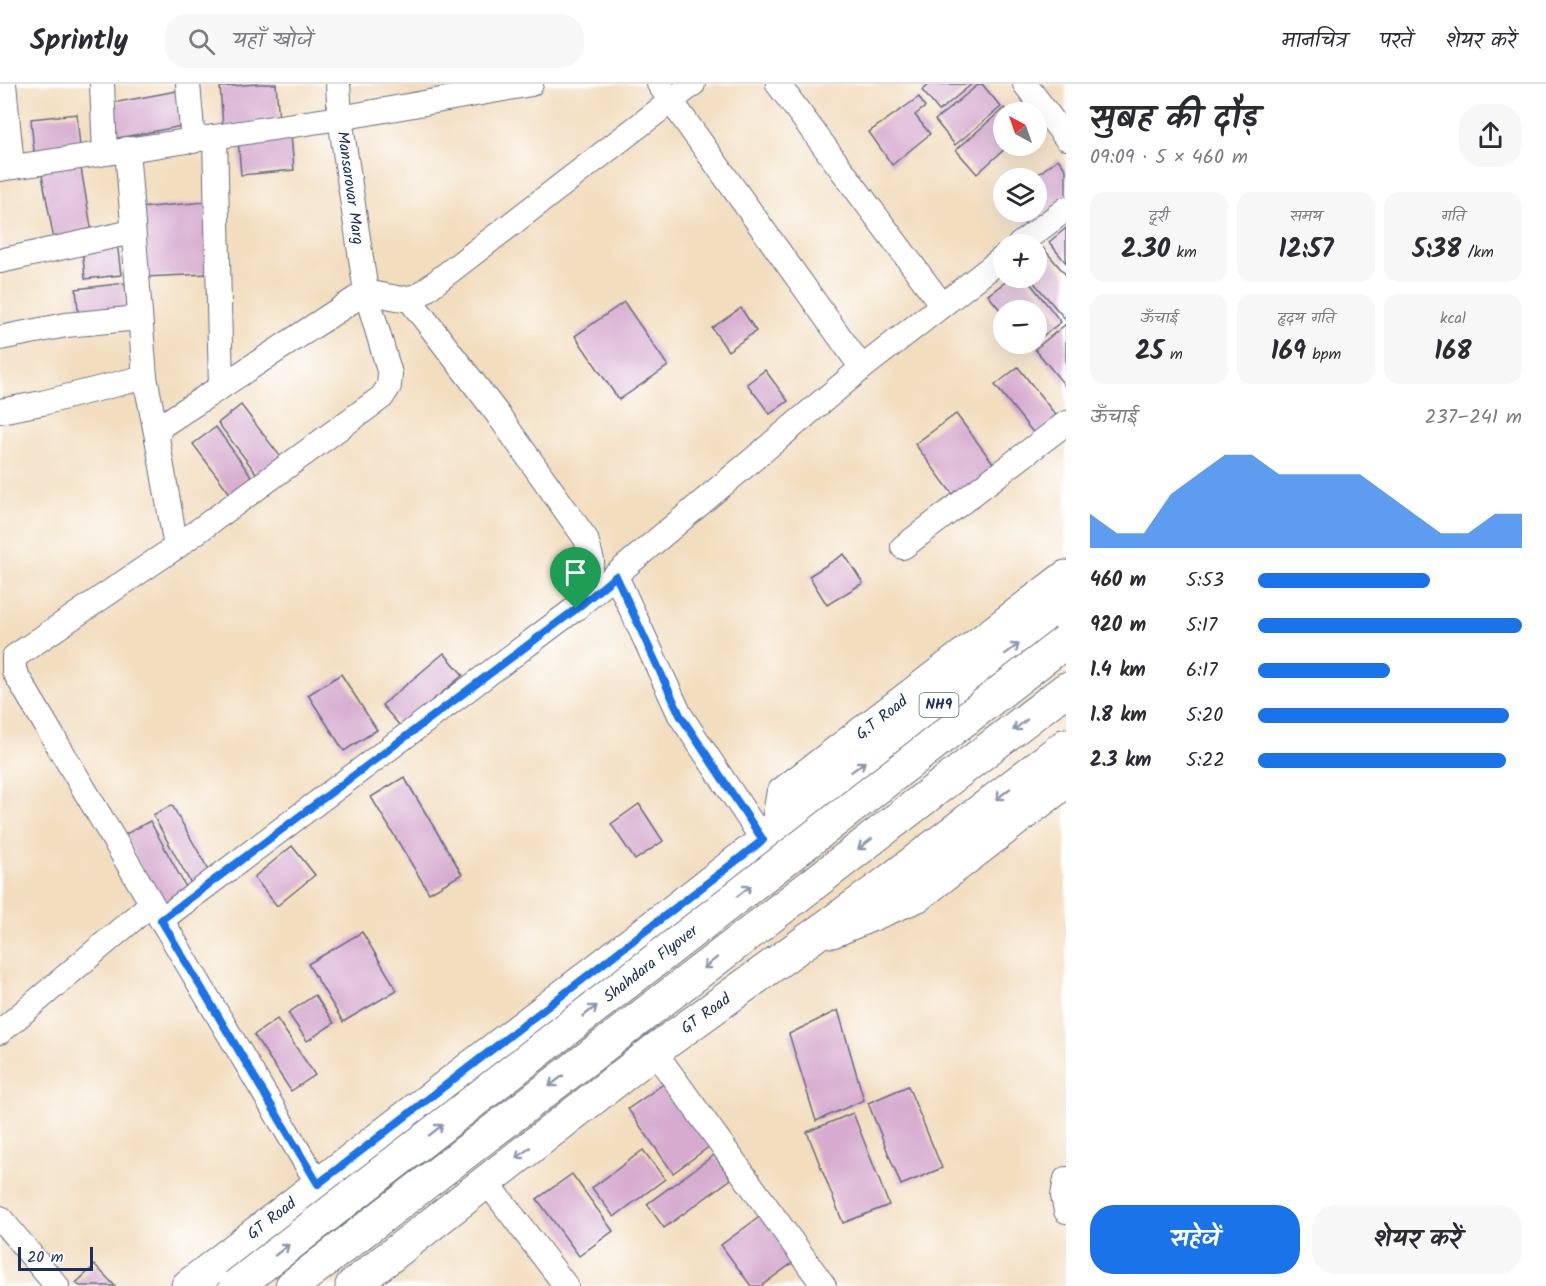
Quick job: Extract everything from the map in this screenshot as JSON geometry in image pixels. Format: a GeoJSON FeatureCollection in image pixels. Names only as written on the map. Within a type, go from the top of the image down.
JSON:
{"type":"FeatureCollection","features":[{"type":"Feature","properties":{"kind":"main road","name":"G.T Road"},"geometry":{"type":"LineString","coordinates":[[770,835],[783,794],[1066,577]]}},
{"type":"Feature","properties":{"kind":"main road","name":"NH9"},"geometry":{"type":"LineString","coordinates":[[770,835],[1066,608]]}},
{"type":"Feature","properties":{"kind":"main road","name":"Shahdara Flyover"},"geometry":{"type":"LineString","coordinates":[[236,1286],[1066,641]]}},
{"type":"Feature","properties":{"kind":"main road"},"geometry":{"type":"LineString","coordinates":[[292,1286],[1066,689]]}},
{"type":"Feature","properties":{"kind":"main road"},"geometry":{"type":"LineString","coordinates":[[805,942],[880,888],[1066,745]]}},
{"type":"Feature","properties":{"kind":"main road"},"geometry":{"type":"LineString","coordinates":[[805,942],[918,895],[1066,781]]}},
{"type":"Feature","properties":{"kind":"main road","name":"GT Road"},"geometry":{"type":"LineString","coordinates":[[188,1286],[770,835]]}},
{"type":"Feature","properties":{"kind":"main road","name":"GT Road"},"geometry":{"type":"LineString","coordinates":[[356,1285],[654,1052],[805,942]]}},
{"type":"Feature","properties":{"kind":"street"},"geometry":{"type":"LineString","coordinates":[[4,84],[6,168],[340,118],[531,84]]}},
{"type":"Feature","properties":{"kind":"street"},"geometry":{"type":"LineString","coordinates":[[102,84],[132,231],[145,376],[176,547]]}},
{"type":"Feature","properties":{"kind":"street"},"geometry":{"type":"LineString","coordinates":[[188,84],[204,139],[221,387]]}},
{"type":"Feature","properties":{"kind":"street","name":"Mansarovar Marg"},"geometry":{"type":"LineString","coordinates":[[6,662],[18,651],[176,547],[382,397],[389,386],[390,374],[366,292],[340,118],[338,84]]}},
{"type":"Feature","properties":{"kind":"street"},"geometry":{"type":"LineString","coordinates":[[410,300],[665,93],[693,84]]}},
{"type":"Feature","properties":{"kind":"street"},"geometry":{"type":"LineString","coordinates":[[778,84],[942,305]]}},
{"type":"Feature","properties":{"kind":"street"},"geometry":{"type":"LineString","coordinates":[[1025,84],[1066,138]]}},
{"type":"Feature","properties":{"kind":"street"},"geometry":{"type":"LineString","coordinates":[[665,93],[862,368]]}},
{"type":"Feature","properties":{"kind":"street"},"geometry":{"type":"LineString","coordinates":[[1033,234],[1066,209]]}},
{"type":"Feature","properties":{"kind":"street"},"geometry":{"type":"LineString","coordinates":[[0,261],[132,231]]}},
{"type":"Feature","properties":{"kind":"street"},"geometry":{"type":"LineString","coordinates":[[0,1032],[156,912],[576,609],[862,368],[993,266]]}},
{"type":"Feature","properties":{"kind":"street"},"geometry":{"type":"LineString","coordinates":[[157,438],[158,432],[165,423],[366,292],[410,300],[499,416],[586,539],[592,561],[576,609]]}},
{"type":"Feature","properties":{"kind":"street"},"geometry":{"type":"LineString","coordinates":[[0,338],[66,325],[139,318]]}},
{"type":"Feature","properties":{"kind":"street"},"geometry":{"type":"LineString","coordinates":[[0,411],[42,403],[145,376]]}},
{"type":"Feature","properties":{"kind":"street"},"geometry":{"type":"LineString","coordinates":[[903,548],[1066,423]]}},
{"type":"Feature","properties":{"kind":"street"},"geometry":{"type":"LineString","coordinates":[[616,576],[680,715],[770,835]]}},
{"type":"Feature","properties":{"kind":"street"},"geometry":{"type":"LineString","coordinates":[[6,662],[318,1184]]}},
{"type":"Feature","properties":{"kind":"street"},"geometry":{"type":"LineString","coordinates":[[654,1052],[824,1286]]}},
{"type":"Feature","properties":{"kind":"street"},"geometry":{"type":"LineString","coordinates":[[1066,1179],[1063,1196],[1066,1211]]}},
{"type":"Feature","properties":{"kind":"street"},"geometry":{"type":"LineString","coordinates":[[487,1182],[566,1286]]}},
{"type":"Feature","properties":{"kind":"street"},"geometry":{"type":"LineString","coordinates":[[0,1218],[57,1286]]}},
{"type":"Feature","properties":{"kind":"street"},"geometry":{"type":"LineString","coordinates":[[229,1252],[253,1286]]}},
{"type":"Feature","properties":{"kind":"building"},"geometry":{"type":"Polygon","coordinates":[[[276,84],[279,120],[223,126],[220,87],[276,84]]]}},
{"type":"Feature","properties":{"kind":"building"},"geometry":{"type":"Polygon","coordinates":[[[929,84],[972,84],[939,111],[922,90],[929,84]]]}},
{"type":"Feature","properties":{"kind":"building"},"geometry":{"type":"Polygon","coordinates":[[[979,84],[982,84],[997,102],[993,102],[993,114],[955,145],[935,120],[979,84]]]}},
{"type":"Feature","properties":{"kind":"building"},"geometry":{"type":"Polygon","coordinates":[[[182,90],[188,125],[113,139],[107,104],[182,90]]]}},
{"type":"Feature","properties":{"kind":"building"},"geometry":{"type":"Polygon","coordinates":[[[919,97],[925,107],[915,115],[930,134],[892,165],[869,132],[919,97]]]}},
{"type":"Feature","properties":{"kind":"building"},"geometry":{"type":"Polygon","coordinates":[[[77,114],[80,148],[34,152],[31,119],[77,114]]]}},
{"type":"Feature","properties":{"kind":"building"},"geometry":{"type":"Polygon","coordinates":[[[993,118],[993,156],[997,156],[977,174],[956,150],[993,118]]]}},
{"type":"Feature","properties":{"kind":"building"},"geometry":{"type":"Polygon","coordinates":[[[291,134],[294,170],[241,175],[238,139],[291,134]]]}},
{"type":"Feature","properties":{"kind":"building"},"geometry":{"type":"Polygon","coordinates":[[[1058,159],[1066,170],[1066,200],[1047,215],[1047,168],[1058,159]]]}},
{"type":"Feature","properties":{"kind":"building"},"geometry":{"type":"Polygon","coordinates":[[[80,162],[92,233],[54,240],[41,170],[80,162]]]}},
{"type":"Feature","properties":{"kind":"building"},"geometry":{"type":"Polygon","coordinates":[[[205,202],[209,274],[144,277],[139,208],[205,202]]]}},
{"type":"Feature","properties":{"kind":"building"},"geometry":{"type":"Polygon","coordinates":[[[1024,222],[1038,222],[1029,229],[1024,222]]]}},
{"type":"Feature","properties":{"kind":"building"},"geometry":{"type":"Polygon","coordinates":[[[1066,228],[1066,263],[1049,242],[1066,228]]]}},
{"type":"Feature","properties":{"kind":"building"},"geometry":{"type":"Polygon","coordinates":[[[117,242],[121,275],[85,279],[82,246],[117,242]]]}},
{"type":"Feature","properties":{"kind":"building"},"geometry":{"type":"Polygon","coordinates":[[[1047,253],[1066,275],[1066,320],[1039,288],[1047,288],[1047,253]]]}},
{"type":"Feature","properties":{"kind":"building"},"geometry":{"type":"Polygon","coordinates":[[[125,283],[128,313],[79,320],[76,289],[125,283]]]}},
{"type":"Feature","properties":{"kind":"building"},"geometry":{"type":"Polygon","coordinates":[[[997,288],[1034,288],[1044,300],[993,301],[988,295],[997,288]]]}},
{"type":"Feature","properties":{"kind":"building"},"geometry":{"type":"Polygon","coordinates":[[[624,302],[668,366],[619,400],[575,336],[624,302]]]}},
{"type":"Feature","properties":{"kind":"building"},"geometry":{"type":"Polygon","coordinates":[[[1047,304],[1061,322],[1047,333],[1047,304]]]}},
{"type":"Feature","properties":{"kind":"building"},"geometry":{"type":"Polygon","coordinates":[[[741,308],[756,331],[728,351],[712,328],[741,308]]]}},
{"type":"Feature","properties":{"kind":"building"},"geometry":{"type":"Polygon","coordinates":[[[1066,324],[1066,387],[1039,354],[1047,354],[1047,339],[1066,324]]]}},
{"type":"Feature","properties":{"kind":"building"},"geometry":{"type":"Polygon","coordinates":[[[1018,367],[1061,422],[1039,440],[995,385],[1018,367]]]}},
{"type":"Feature","properties":{"kind":"building"},"geometry":{"type":"Polygon","coordinates":[[[765,370],[788,401],[770,414],[747,384],[765,370]]]}},
{"type":"Feature","properties":{"kind":"building"},"geometry":{"type":"Polygon","coordinates":[[[241,405],[286,464],[262,481],[218,423],[241,405]]]}},
{"type":"Feature","properties":{"kind":"building"},"geometry":{"type":"Polygon","coordinates":[[[956,414],[1000,472],[959,503],[915,444],[956,414]]]}},
{"type":"Feature","properties":{"kind":"building"},"geometry":{"type":"Polygon","coordinates":[[[216,427],[256,483],[234,499],[193,444],[216,427]]]}},
{"type":"Feature","properties":{"kind":"building"},"geometry":{"type":"Polygon","coordinates":[[[844,554],[863,583],[827,605],[809,576],[844,554]]]}},
{"type":"Feature","properties":{"kind":"building"},"geometry":{"type":"Polygon","coordinates":[[[444,653],[463,675],[401,727],[382,705],[444,653]]]}},
{"type":"Feature","properties":{"kind":"building"},"geometry":{"type":"Polygon","coordinates":[[[341,674],[377,730],[344,751],[308,695],[341,674]]]}},
{"type":"Feature","properties":{"kind":"building"},"geometry":{"type":"Polygon","coordinates":[[[404,777],[462,874],[429,893],[371,797],[404,777]]]}},
{"type":"Feature","properties":{"kind":"building"},"geometry":{"type":"Polygon","coordinates":[[[639,804],[663,841],[635,860],[611,824],[639,804]]]}},
{"type":"Feature","properties":{"kind":"building"},"geometry":{"type":"Polygon","coordinates":[[[172,805],[213,878],[194,889],[153,815],[172,805]]]}},
{"type":"Feature","properties":{"kind":"building"},"geometry":{"type":"Polygon","coordinates":[[[150,821],[189,893],[163,907],[124,835],[150,821]]]}},
{"type":"Feature","properties":{"kind":"building"},"geometry":{"type":"Polygon","coordinates":[[[292,846],[315,875],[277,906],[254,877],[292,846]]]}},
{"type":"Feature","properties":{"kind":"building"},"geometry":{"type":"Polygon","coordinates":[[[362,932],[397,990],[343,1022],[308,964],[362,932]]]}},
{"type":"Feature","properties":{"kind":"building"},"geometry":{"type":"Polygon","coordinates":[[[315,995],[334,1023],[307,1041],[288,1013],[315,995]]]}},
{"type":"Feature","properties":{"kind":"building"},"geometry":{"type":"Polygon","coordinates":[[[838,1010],[864,1100],[816,1121],[789,1034],[838,1010]]]}},
{"type":"Feature","properties":{"kind":"building"},"geometry":{"type":"Polygon","coordinates":[[[277,1019],[315,1075],[291,1091],[254,1035],[277,1019]]]}},
{"type":"Feature","properties":{"kind":"building"},"geometry":{"type":"Polygon","coordinates":[[[665,1083],[710,1146],[673,1173],[628,1109],[665,1083]]]}},
{"type":"Feature","properties":{"kind":"building"},"geometry":{"type":"Polygon","coordinates":[[[908,1086],[942,1168],[901,1185],[868,1103],[908,1086]]]}},
{"type":"Feature","properties":{"kind":"building"},"geometry":{"type":"Polygon","coordinates":[[[853,1113],[889,1205],[843,1223],[807,1132],[853,1113]]]}},
{"type":"Feature","properties":{"kind":"building"},"geometry":{"type":"Polygon","coordinates":[[[643,1150],[665,1179],[614,1217],[592,1188],[643,1150]]]}},
{"type":"Feature","properties":{"kind":"building"},"geometry":{"type":"Polygon","coordinates":[[[714,1155],[731,1179],[664,1228],[647,1204],[714,1155]]]}},
{"type":"Feature","properties":{"kind":"building"},"geometry":{"type":"Polygon","coordinates":[[[572,1174],[613,1231],[579,1256],[537,1199],[572,1174]]]}},
{"type":"Feature","properties":{"kind":"building"},"geometry":{"type":"Polygon","coordinates":[[[762,1215],[795,1261],[761,1286],[751,1286],[721,1245],[762,1215]]]}},
{"type":"Feature","properties":{"kind":"building"},"geometry":{"type":"Polygon","coordinates":[[[95,1265],[115,1286],[80,1286],[76,1283],[95,1265]]]}},
{"type":"Feature","properties":{"kind":"route"},"geometry":{"type":"LineString","coordinates":[[616,576],[680,715],[763,840],[318,1184],[161,920],[576,609],[616,576]]}}]}
